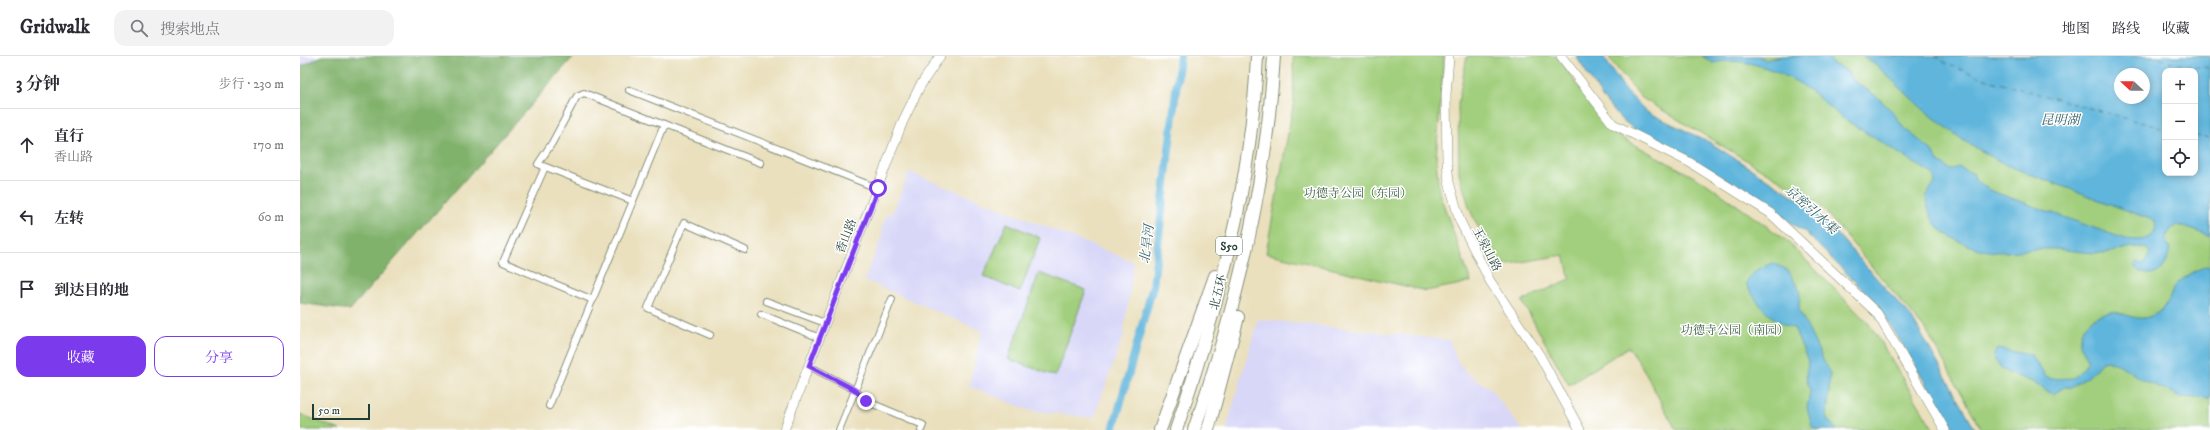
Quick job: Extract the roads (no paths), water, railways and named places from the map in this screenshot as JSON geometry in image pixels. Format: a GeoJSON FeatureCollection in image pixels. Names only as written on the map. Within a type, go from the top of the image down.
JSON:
{"type":"FeatureCollection","features":[{"type":"Feature","properties":{"kind":"highway","name":"北五环"},"geometry":{"type":"LineString","coordinates":[[1176,430],[1211,322],[1237,215],[1256,89],[1257,56]]}},
{"type":"Feature","properties":{"kind":"highway","name":"北五环"},"geometry":{"type":"LineString","coordinates":[[1194,430],[1227,328],[1250,233],[1260,183],[1272,90],[1274,56]]}},
{"type":"Feature","properties":{"kind":"highway"},"geometry":{"type":"LineString","coordinates":[[1160,430],[1237,215]]}},
{"type":"Feature","properties":{"kind":"highway"},"geometry":{"type":"LineString","coordinates":[[1208,430],[1236,327],[1250,233]]}},
{"type":"Feature","properties":{"kind":"street","name":"香山路"},"geometry":{"type":"LineString","coordinates":[[784,430],[910,105],[940,56]]}},
{"type":"Feature","properties":{"kind":"street","name":"玉泉山路"},"geometry":{"type":"LineString","coordinates":[[1449,56],[1446,95],[1447,162],[1449,182],[1460,221],[1487,276],[1540,356],[1580,430]]}},
{"type":"Feature","properties":{"kind":"street"},"geometry":{"type":"LineString","coordinates":[[1561,56],[1613,124],[1689,162],[1770,213],[1877,313],[1945,430]]}},
{"type":"Feature","properties":{"kind":"street"},"geometry":{"type":"LineString","coordinates":[[629,90],[878,188]]}},
{"type":"Feature","properties":{"kind":"street"},"geometry":{"type":"LineString","coordinates":[[633,200],[538,164],[552,143],[577,96],[584,93],[760,163]]}},
{"type":"Feature","properties":{"kind":"street"},"geometry":{"type":"LineString","coordinates":[[549,406],[664,124]]}},
{"type":"Feature","properties":{"kind":"street"},"geometry":{"type":"LineString","coordinates":[[545,167],[503,262],[593,300]]}},
{"type":"Feature","properties":{"kind":"street"},"geometry":{"type":"LineString","coordinates":[[710,335],[648,308],[684,223],[745,250]]}},
{"type":"Feature","properties":{"kind":"street"},"geometry":{"type":"LineString","coordinates":[[839,430],[892,299]]}},
{"type":"Feature","properties":{"kind":"street"},"geometry":{"type":"LineString","coordinates":[[766,301],[826,323]]}},
{"type":"Feature","properties":{"kind":"street"},"geometry":{"type":"LineString","coordinates":[[760,314],[820,338]]}},
{"type":"Feature","properties":{"kind":"street"},"geometry":{"type":"LineString","coordinates":[[809,366],[855,390],[866,401],[923,425],[921,430]]}},
{"type":"Feature","properties":{"kind":"water"},"geometry":{"type":"Polygon","coordinates":[[[1576,56],[1603,56],[1626,91],[1647,112],[1709,142],[1800,200],[1831,227],[1912,318],[1976,430],[1955,430],[1878,305],[1804,231],[1702,165],[1638,132],[1620,118],[1602,97],[1576,56]]]}},
{"type":"Feature","properties":{"kind":"water","name":"昆明湖"},"geometry":{"type":"Polygon","coordinates":[[[1702,56],[1759,56],[1766,60],[1781,56],[1828,56],[1833,64],[1846,70],[1854,81],[1875,95],[1892,111],[1904,128],[1930,149],[1939,162],[1951,170],[1958,167],[1974,174],[1974,178],[1989,190],[2122,238],[2139,240],[2150,237],[2154,233],[2156,228],[2155,221],[2006,165],[1964,141],[1924,110],[1879,68],[1863,56],[2210,56],[2210,236],[2177,225],[2171,229],[2165,239],[2170,250],[2166,264],[2160,271],[2152,274],[2143,273],[2136,269],[2134,265],[2137,262],[2144,264],[2150,253],[2146,248],[2140,247],[2098,253],[2050,249],[1995,252],[1972,247],[1947,234],[1934,223],[1926,202],[1926,198],[1928,191],[1935,183],[1934,175],[1843,118],[1802,85],[1792,79],[1771,70],[1748,63],[1724,61],[1713,63],[1702,56]]]}},
{"type":"Feature","properties":{"kind":"water"},"geometry":{"type":"Polygon","coordinates":[[[1772,263],[1788,270],[1800,291],[1799,310],[1830,374],[1827,419],[1837,430],[1818,430],[1812,427],[1807,408],[1810,391],[1806,376],[1808,361],[1794,328],[1779,322],[1772,317],[1754,297],[1746,283],[1756,270],[1772,263]]]}},
{"type":"Feature","properties":{"kind":"water"},"geometry":{"type":"Polygon","coordinates":[[[2206,266],[2210,267],[2210,399],[2181,397],[2141,379],[2120,365],[2109,361],[2102,362],[2088,377],[2071,387],[2065,387],[2053,394],[2028,380],[2002,369],[1993,357],[1997,349],[2031,355],[2045,375],[2051,379],[2074,378],[2083,369],[2088,360],[2080,343],[2080,337],[2082,331],[2091,320],[2097,316],[2109,312],[2115,312],[2137,318],[2146,318],[2151,316],[2163,309],[2179,282],[2185,277],[2206,266]]]}},
{"type":"Feature","properties":{"kind":"waterway","name":"北旱河"},"geometry":{"type":"LineString","coordinates":[[1113,430],[1153,286],[1180,56]]}},
{"type":"Feature","properties":{"kind":"park label","name":"功德寺公园（东园）"},"geometry":{"type":"Point","coordinates":[1358,193]}},
{"type":"Feature","properties":{"kind":"park label","name":"功德寺公园（南园）"},"geometry":{"type":"Point","coordinates":[1735,330]}},
{"type":"Feature","properties":{"kind":"water label","name":"京密引水渠"},"geometry":{"type":"Point","coordinates":[1812,209]}}]}
